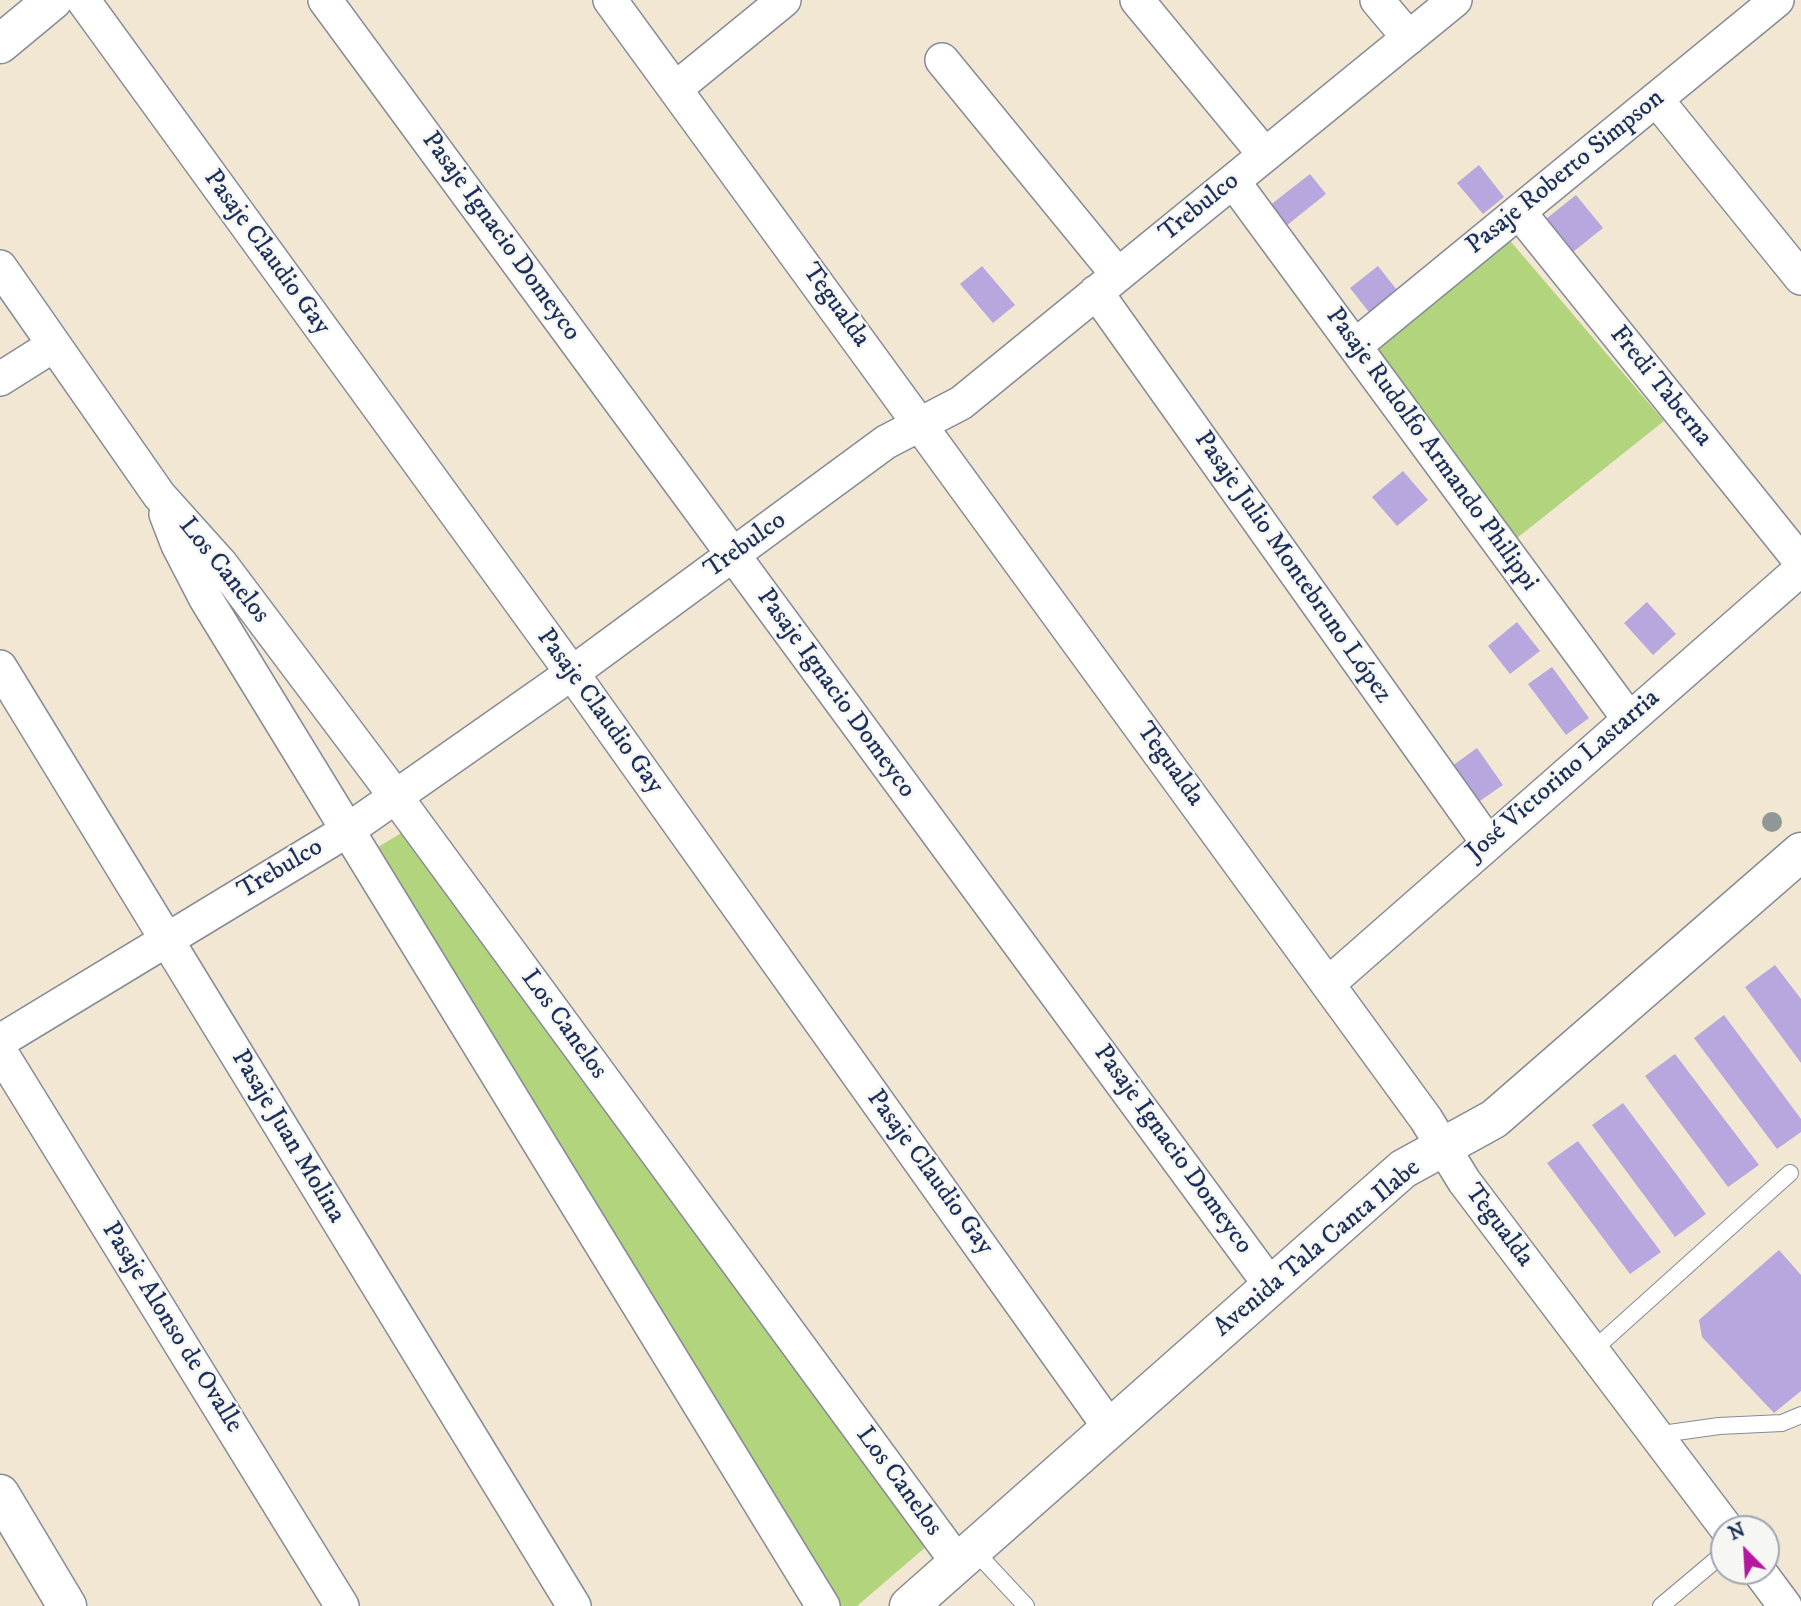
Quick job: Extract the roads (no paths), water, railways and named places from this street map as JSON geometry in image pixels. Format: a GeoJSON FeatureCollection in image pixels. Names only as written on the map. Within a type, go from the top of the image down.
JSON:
{"type":"FeatureCollection","features":[{"type":"Feature","properties":{"kind":"street"},"geometry":{"type":"LineString","coordinates":[[0,44],[53,0]]}},
{"type":"Feature","properties":{"kind":"street","name":"Pasaje Claudio Gay"},"geometry":{"type":"LineString","coordinates":[[83,0],[572,673],[1110,1428]]}},
{"type":"Feature","properties":{"kind":"street","name":"Pasaje Ignacio Domeyco"},"geometry":{"type":"LineString","coordinates":[[325,0],[1271,1286]]}},
{"type":"Feature","properties":{"kind":"street","name":"Tegualda"},"geometry":{"type":"LineString","coordinates":[[610,0],[1418,1108],[1464,1181],[1716,1515]]}},
{"type":"Feature","properties":{"kind":"street"},"geometry":{"type":"LineString","coordinates":[[675,89],[784,0]]}},
{"type":"Feature","properties":{"kind":"street"},"geometry":{"type":"LineString","coordinates":[[1137,0],[1265,155]]}},
{"type":"Feature","properties":{"kind":"street"},"geometry":{"type":"LineString","coordinates":[[1377,0],[1409,38]]}},
{"type":"Feature","properties":{"kind":"street","name":"Trebulco"},"geometry":{"type":"LineString","coordinates":[[0,1041],[348,830],[572,673],[886,442],[961,403],[1455,0]]}},
{"type":"Feature","properties":{"kind":"street","name":"Pasaje Roberto Simpson"},"geometry":{"type":"LineString","coordinates":[[1355,346],[1777,0]]}},
{"type":"Feature","properties":{"kind":"street","name":"Pasaje Julio Montebruno López"},"geometry":{"type":"LineString","coordinates":[[942,60],[1107,284],[1488,843]]}},
{"type":"Feature","properties":{"kind":"street"},"geometry":{"type":"LineString","coordinates":[[1656,99],[1801,278]]}},
{"type":"Feature","properties":{"kind":"street","name":"Pasaje Rudolfo Armando Philippi"},"geometry":{"type":"LineString","coordinates":[[1233,181],[1629,719]]}},
{"type":"Feature","properties":{"kind":"street","name":"Fredi Taberna"},"geometry":{"type":"LineString","coordinates":[[1519,212],[1801,562]]}},
{"type":"Feature","properties":{"kind":"street","name":"Los Canelos"},"geometry":{"type":"LineString","coordinates":[[0,267],[159,495],[221,564],[965,1556]]}},
{"type":"Feature","properties":{"kind":"street"},"geometry":{"type":"LineString","coordinates":[[0,379],[54,345]]}},
{"type":"Feature","properties":{"kind":"street","name":"Los Canelos"},"geometry":{"type":"LineString","coordinates":[[159,495],[178,545],[205,599],[823,1606]]}},
{"type":"Feature","properties":{"kind":"street","name":"José Victorino Lastarria"},"geometry":{"type":"LineString","coordinates":[[1328,984],[1801,569]]}},
{"type":"Feature","properties":{"kind":"street","name":"Pasaje Juan Molina"},"geometry":{"type":"LineString","coordinates":[[0,667],[574,1606]]}},
{"type":"Feature","properties":{"kind":"street","name":"Avenida Tala Canta Ilabe"},"geometry":{"type":"LineString","coordinates":[[909,1606],[1403,1169],[1494,1119],[1801,852]]}},
{"type":"Feature","properties":{"kind":"street","name":"Pasaje Alonso de Ovalle"},"geometry":{"type":"LineString","coordinates":[[0,1051],[342,1606]]}},
{"type":"Feature","properties":{"kind":"street"},"geometry":{"type":"LineString","coordinates":[[0,1494],[67,1606]]}},
{"type":"Feature","properties":{"kind":"street"},"geometry":{"type":"LineString","coordinates":[[1769,1585],[1785,1606]]}},
{"type":"Feature","properties":{"kind":"lane"},"geometry":{"type":"LineString","coordinates":[[1592,1351],[1790,1173]]}},
{"type":"Feature","properties":{"kind":"lane"},"geometry":{"type":"LineString","coordinates":[[1656,1435],[1719,1426],[1782,1423],[1801,1415]]}},
{"type":"Feature","properties":{"kind":"lane"},"geometry":{"type":"LineString","coordinates":[[965,1556],[1026,1606]]}},
{"type":"Feature","properties":{"kind":"lane"},"geometry":{"type":"LineString","coordinates":[[1661,1606],[1710,1564]]}}]}
